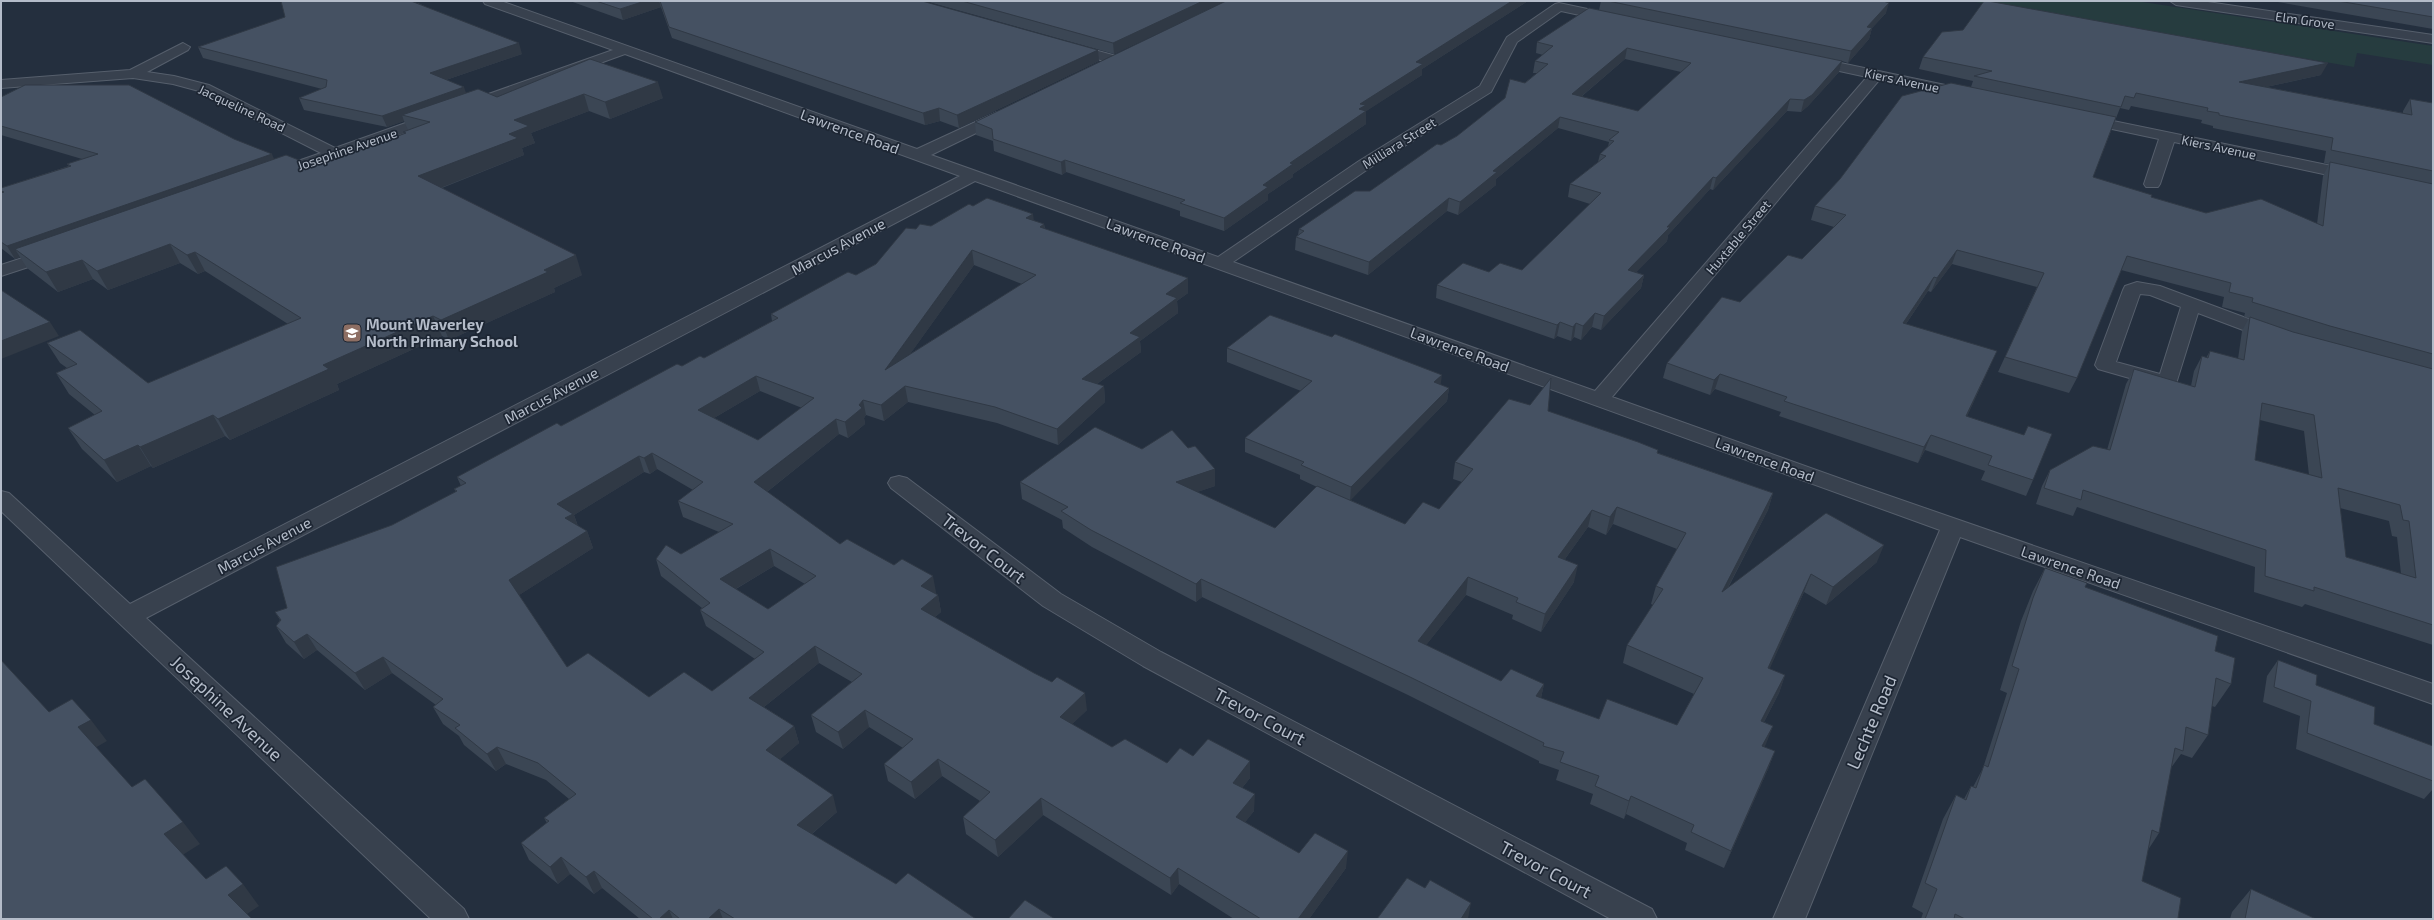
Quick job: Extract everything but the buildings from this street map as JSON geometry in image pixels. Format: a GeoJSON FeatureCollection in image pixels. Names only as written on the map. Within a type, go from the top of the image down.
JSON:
{"type":"FeatureCollection","features":[{"type":"Feature","properties":{"kind":"street","name":"Lawrence Road"},"geometry":{"type":"LineString","coordinates":[[489,1],[1953,526],[2433,694]]}},
{"type":"Feature","properties":{"kind":"street","name":"Elm Grove"},"geometry":{"type":"LineString","coordinates":[[2176,1],[2433,39]]}},
{"type":"Feature","properties":{"kind":"street","name":"Milliara Street"},"geometry":{"type":"LineString","coordinates":[[1220,263],[1365,164],[1486,89],[1512,40],[1559,7],[1628,22]]}},
{"type":"Feature","properties":{"kind":"street"},"geometry":{"type":"LineString","coordinates":[[1057,44],[1116,60]]}},
{"type":"Feature","properties":{"kind":"street"},"geometry":{"type":"LineString","coordinates":[[133,74],[183,48]]}},
{"type":"Feature","properties":{"kind":"street","name":"Josephine Avenue"},"geometry":{"type":"LineString","coordinates":[[267,177],[625,50]]}},
{"type":"Feature","properties":{"kind":"street"},"geometry":{"type":"LineString","coordinates":[[1094,70],[1129,54]]}},
{"type":"Feature","properties":{"kind":"street","name":"Kiers Avenue"},"geometry":{"type":"LineString","coordinates":[[1799,58],[1976,96]]}},
{"type":"Feature","properties":{"kind":"street","name":"Jacqueline Road"},"geometry":{"type":"LineString","coordinates":[[1,84],[71,76],[133,74],[174,80],[204,88],[334,153]]}},
{"type":"Feature","properties":{"kind":"street","name":"Huxtable Street"},"geometry":{"type":"LineString","coordinates":[[1599,399],[1876,75]]}},
{"type":"Feature","properties":{"kind":"street"},"geometry":{"type":"LineString","coordinates":[[918,155],[1017,108]]}},
{"type":"Feature","properties":{"kind":"street","name":"Kiers Avenue"},"geometry":{"type":"LineString","coordinates":[[2068,115],[2370,179]]}},
{"type":"Feature","properties":{"kind":"street"},"geometry":{"type":"LineString","coordinates":[[2152,184],[2168,136]]}},
{"type":"Feature","properties":{"kind":"street","name":"Marcus Avenue"},"geometry":{"type":"LineString","coordinates":[[128,616],[974,175]]}},
{"type":"Feature","properties":{"kind":"street"},"geometry":{"type":"LineString","coordinates":[[1,271],[66,248]]}},
{"type":"Feature","properties":{"kind":"street"},"geometry":{"type":"LineString","coordinates":[[2191,305],[2168,383],[2105,365],[2132,290],[2137,288],[2153,290],[2191,305],[2241,325],[2290,340]]}},
{"type":"Feature","properties":{"kind":"street","name":"Trevor Court"},"geometry":{"type":"LineString","coordinates":[[899,483],[1058,604],[1152,659],[1641,919]]}},
{"type":"Feature","properties":{"kind":"street","name":"Josephine Avenue"},"geometry":{"type":"LineString","coordinates":[[4,506],[128,616],[453,919]]}},
{"type":"Feature","properties":{"kind":"street","name":"Lechte Road"},"geometry":{"type":"LineString","coordinates":[[1789,919],[1953,526]]}},
{"type":"Feature","properties":{"kind":"green space"},"geometry":{"type":"Polygon","coordinates":[[[1970,1],[2136,1],[2433,46],[2433,65],[2357,53],[2354,67],[1970,1]]]}},
{"type":"Feature","properties":{"kind":"place","name":"Mount Waverley North Primary School"},"geometry":{"type":"Point","coordinates":[352,333]}}]}
